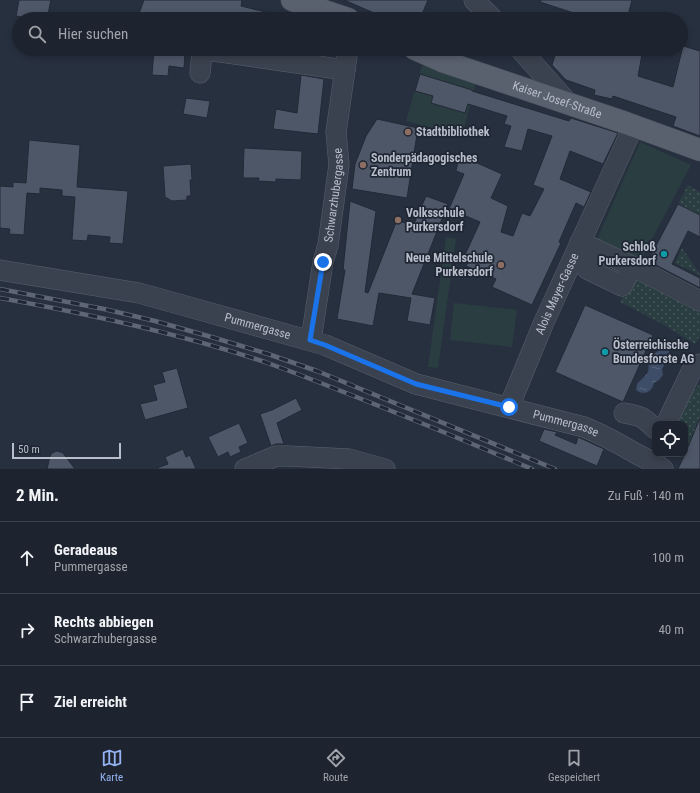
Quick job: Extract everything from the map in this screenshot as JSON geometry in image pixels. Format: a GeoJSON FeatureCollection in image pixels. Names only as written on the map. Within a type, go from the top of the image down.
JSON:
{"type":"FeatureCollection","features":[{"type":"Feature","properties":{"kind":"main road"},"geometry":{"type":"LineString","coordinates":[[292,0],[327,12]]}},
{"type":"Feature","properties":{"kind":"main road","name":"Kaiser Josef-Straße"},"geometry":{"type":"LineString","coordinates":[[431,56],[634,125],[700,150]]}},
{"type":"Feature","properties":{"kind":"street"},"geometry":{"type":"LineString","coordinates":[[474,0],[486,12]]}},
{"type":"Feature","properties":{"kind":"street"},"geometry":{"type":"LineString","coordinates":[[200,73],[202,56]]}},
{"type":"Feature","properties":{"kind":"street"},"geometry":{"type":"LineString","coordinates":[[248,56],[345,70]]}},
{"type":"Feature","properties":{"kind":"street","name":"Schwarzhubergasse"},"geometry":{"type":"LineString","coordinates":[[310,340],[323,262],[328,245],[338,172],[336,132],[347,56]]}},
{"type":"Feature","properties":{"kind":"street"},"geometry":{"type":"LineString","coordinates":[[526,56],[568,103]]}},
{"type":"Feature","properties":{"kind":"street","name":"Alois Mayer-Gasse"},"geometry":{"type":"LineString","coordinates":[[509,407],[544,322],[588,246],[608,182],[634,125]]}},
{"type":"Feature","properties":{"kind":"street"},"geometry":{"type":"LineString","coordinates":[[588,246],[632,266],[700,301]]}},
{"type":"Feature","properties":{"kind":"street","name":"Pummergasse"},"geometry":{"type":"LineString","coordinates":[[0,270],[139,293],[310,340],[416,384],[584,427],[655,458]]}},
{"type":"Feature","properties":{"kind":"street"},"geometry":{"type":"LineString","coordinates":[[667,421],[691,372],[700,364]]}},
{"type":"Feature","properties":{"kind":"street"},"geometry":{"type":"LineString","coordinates":[[624,413],[636,415],[646,420],[652,427]]}},
{"type":"Feature","properties":{"kind":"street"},"geometry":{"type":"LineString","coordinates":[[245,469],[276,456],[350,458],[385,469]]}},
{"type":"Feature","properties":{"kind":"green space"},"geometry":{"type":"Polygon","coordinates":[[[422,65],[476,82],[462,136],[406,121],[422,65]]]}},
{"type":"Feature","properties":{"kind":"green space"},"geometry":{"type":"Polygon","coordinates":[[[640,142],[691,165],[641,260],[595,244],[640,142]]]}},
{"type":"Feature","properties":{"kind":"green space"},"geometry":{"type":"Polygon","coordinates":[[[688,185],[700,192],[700,215],[678,204],[688,185]]]}},
{"type":"Feature","properties":{"kind":"green space"},"geometry":{"type":"Polygon","coordinates":[[[446,237],[456,239],[438,368],[428,367],[446,237]]]}},
{"type":"Feature","properties":{"kind":"green space"},"geometry":{"type":"Polygon","coordinates":[[[682,248],[700,274],[700,275],[675,263],[682,248]]]}},
{"type":"Feature","properties":{"kind":"green space"},"geometry":{"type":"Polygon","coordinates":[[[633,275],[700,306],[700,336],[695,344],[666,326],[620,302],[633,275]]]}},
{"type":"Feature","properties":{"kind":"green space"},"geometry":{"type":"Polygon","coordinates":[[[454,303],[517,310],[512,347],[450,340],[454,303]]]}},
{"type":"Feature","properties":{"kind":"green space"},"geometry":{"type":"Polygon","coordinates":[[[700,384],[700,418],[688,446],[688,421],[679,421],[690,397],[700,384]]]}},
{"type":"Feature","properties":{"kind":"water"},"geometry":{"type":"Polygon","coordinates":[[[667,348],[669,350],[669,355],[662,369],[663,375],[654,383],[650,391],[642,393],[636,390],[637,384],[648,372],[649,362],[653,355],[658,351],[667,348]]]}},
{"type":"Feature","properties":{"kind":"building"},"geometry":{"type":"Polygon","coordinates":[[[19,0],[51,0],[48,12],[17,12],[19,0]]]}},
{"type":"Feature","properties":{"kind":"building"},"geometry":{"type":"Polygon","coordinates":[[[144,0],[242,0],[241,6],[266,12],[140,12],[144,0]]]}},
{"type":"Feature","properties":{"kind":"building"},"geometry":{"type":"Polygon","coordinates":[[[344,0],[428,0],[423,12],[372,12],[344,0]]]}},
{"type":"Feature","properties":{"kind":"building"},"geometry":{"type":"Polygon","coordinates":[[[541,0],[632,0],[629,12],[571,12],[540,2],[541,0]]]}},
{"type":"Feature","properties":{"kind":"building"},"geometry":{"type":"Polygon","coordinates":[[[688,47],[700,51],[700,136],[673,126],[676,117],[613,96],[612,99],[594,95],[595,90],[566,80],[552,65],[555,56],[642,56],[638,76],[673,87],[681,56],[688,56],[688,47]]]}},
{"type":"Feature","properties":{"kind":"building"},"geometry":{"type":"Polygon","coordinates":[[[153,56],[185,56],[184,68],[169,66],[168,76],[152,75],[153,56]]]}},
{"type":"Feature","properties":{"kind":"building"},"geometry":{"type":"Polygon","coordinates":[[[420,74],[569,121],[571,118],[618,133],[603,164],[570,151],[560,179],[591,192],[584,207],[576,203],[559,242],[561,243],[532,305],[492,287],[496,279],[466,266],[469,260],[464,257],[480,222],[449,209],[464,174],[456,171],[459,155],[502,174],[491,198],[508,206],[501,232],[513,236],[522,213],[530,216],[544,189],[533,185],[552,136],[528,129],[522,151],[504,147],[511,126],[504,124],[507,116],[468,104],[465,113],[431,103],[433,96],[415,91],[420,74]]]}},
{"type":"Feature","properties":{"kind":"building"},"geometry":{"type":"Polygon","coordinates":[[[301,75],[324,79],[318,134],[273,129],[276,109],[297,113],[301,75]]]}},
{"type":"Feature","properties":{"kind":"building"},"geometry":{"type":"Polygon","coordinates":[[[186,98],[210,101],[207,118],[183,114],[186,98]]]}},
{"type":"Feature","properties":{"kind":"building"},"geometry":{"type":"Polygon","coordinates":[[[377,119],[418,128],[407,198],[352,189],[355,164],[366,136],[377,119]]]}},
{"type":"Feature","properties":{"kind":"building"},"geometry":{"type":"Polygon","coordinates":[[[29,140],[80,145],[77,187],[128,191],[123,244],[109,243],[110,237],[88,235],[87,241],[72,240],[75,197],[62,196],[62,190],[40,188],[40,194],[27,193],[24,235],[9,234],[10,229],[0,228],[0,186],[13,187],[13,182],[26,183],[29,140]]]}},
{"type":"Feature","properties":{"kind":"building"},"geometry":{"type":"Polygon","coordinates":[[[244,148],[302,151],[301,180],[276,179],[276,182],[258,181],[259,178],[243,178],[244,148]]]}},
{"type":"Feature","properties":{"kind":"building"},"geometry":{"type":"Polygon","coordinates":[[[191,164],[191,196],[187,196],[187,200],[172,201],[165,197],[163,166],[191,164]]]}},
{"type":"Feature","properties":{"kind":"building"},"geometry":{"type":"Polygon","coordinates":[[[426,196],[448,204],[412,294],[435,298],[430,325],[407,321],[411,298],[379,293],[373,326],[337,319],[345,270],[343,270],[350,201],[376,211],[365,292],[368,293],[397,220],[413,226],[426,196]]]}},
{"type":"Feature","properties":{"kind":"building","name":"Schloß Purkersdorf"},"geometry":{"type":"Polygon","coordinates":[[[678,204],[700,215],[700,237],[688,231],[672,264],[700,278],[700,288],[648,261],[678,204]]]}},
{"type":"Feature","properties":{"kind":"building","name":"Österreichische Bundesforste AG"},"geometry":{"type":"Polygon","coordinates":[[[585,305],[653,335],[623,402],[555,372],[585,305]]]}},
{"type":"Feature","properties":{"kind":"building"},"geometry":{"type":"Polygon","coordinates":[[[177,368],[188,408],[145,420],[140,404],[157,400],[153,385],[165,382],[162,372],[177,368]]]}},
{"type":"Feature","properties":{"kind":"building"},"geometry":{"type":"Polygon","coordinates":[[[296,398],[302,410],[277,423],[284,444],[276,444],[271,446],[260,414],[272,410],[296,398]]]}},
{"type":"Feature","properties":{"kind":"building"},"geometry":{"type":"Polygon","coordinates":[[[700,418],[700,469],[678,469],[684,457],[688,457],[688,447],[700,418]]]}},
{"type":"Feature","properties":{"kind":"building"},"geometry":{"type":"Polygon","coordinates":[[[239,423],[248,443],[239,447],[241,452],[230,457],[228,452],[218,457],[208,437],[239,423]]]}},
{"type":"Feature","properties":{"kind":"building"},"geometry":{"type":"Polygon","coordinates":[[[544,429],[557,432],[555,435],[576,444],[578,437],[604,449],[597,466],[539,441],[544,429]]]}},
{"type":"Feature","properties":{"kind":"building"},"geometry":{"type":"Polygon","coordinates":[[[183,449],[186,457],[190,455],[196,469],[157,469],[168,464],[165,457],[183,449]]]}},
{"type":"Feature","properties":{"kind":"building"},"geometry":{"type":"Polygon","coordinates":[[[57,451],[63,453],[75,469],[47,469],[50,456],[52,453],[57,451]]]}},
{"type":"Feature","properties":{"kind":"railway"},"geometry":{"type":"LineString","coordinates":[[0,289],[104,309],[155,321],[268,354],[317,371],[555,469]]}},
{"type":"Feature","properties":{"kind":"railway"},"geometry":{"type":"LineString","coordinates":[[0,298],[133,325],[199,342],[265,362],[389,410],[532,469]]}},
{"type":"Feature","properties":{"kind":"place","name":"Stadtbibliothek"},"geometry":{"type":"Point","coordinates":[408,132]}},
{"type":"Feature","properties":{"kind":"place","name":"Sonderpädagogisches Zentrum"},"geometry":{"type":"Point","coordinates":[363,165]}},
{"type":"Feature","properties":{"kind":"place","name":"Volksschule Purkersdorf"},"geometry":{"type":"Point","coordinates":[398,220]}},
{"type":"Feature","properties":{"kind":"place","name":"Schloß Purkersdorf"},"geometry":{"type":"Point","coordinates":[664,254]}},
{"type":"Feature","properties":{"kind":"place","name":"Neue Mittelschule Purkersdorf"},"geometry":{"type":"Point","coordinates":[501,265]}},
{"type":"Feature","properties":{"kind":"place","name":"Österreichische Bundesforste AG"},"geometry":{"type":"Point","coordinates":[605,352]}},
{"type":"Feature","properties":{"kind":"route"},"geometry":{"type":"LineString","coordinates":[[323,262],[310,340],[416,384],[509,407]]}}]}
